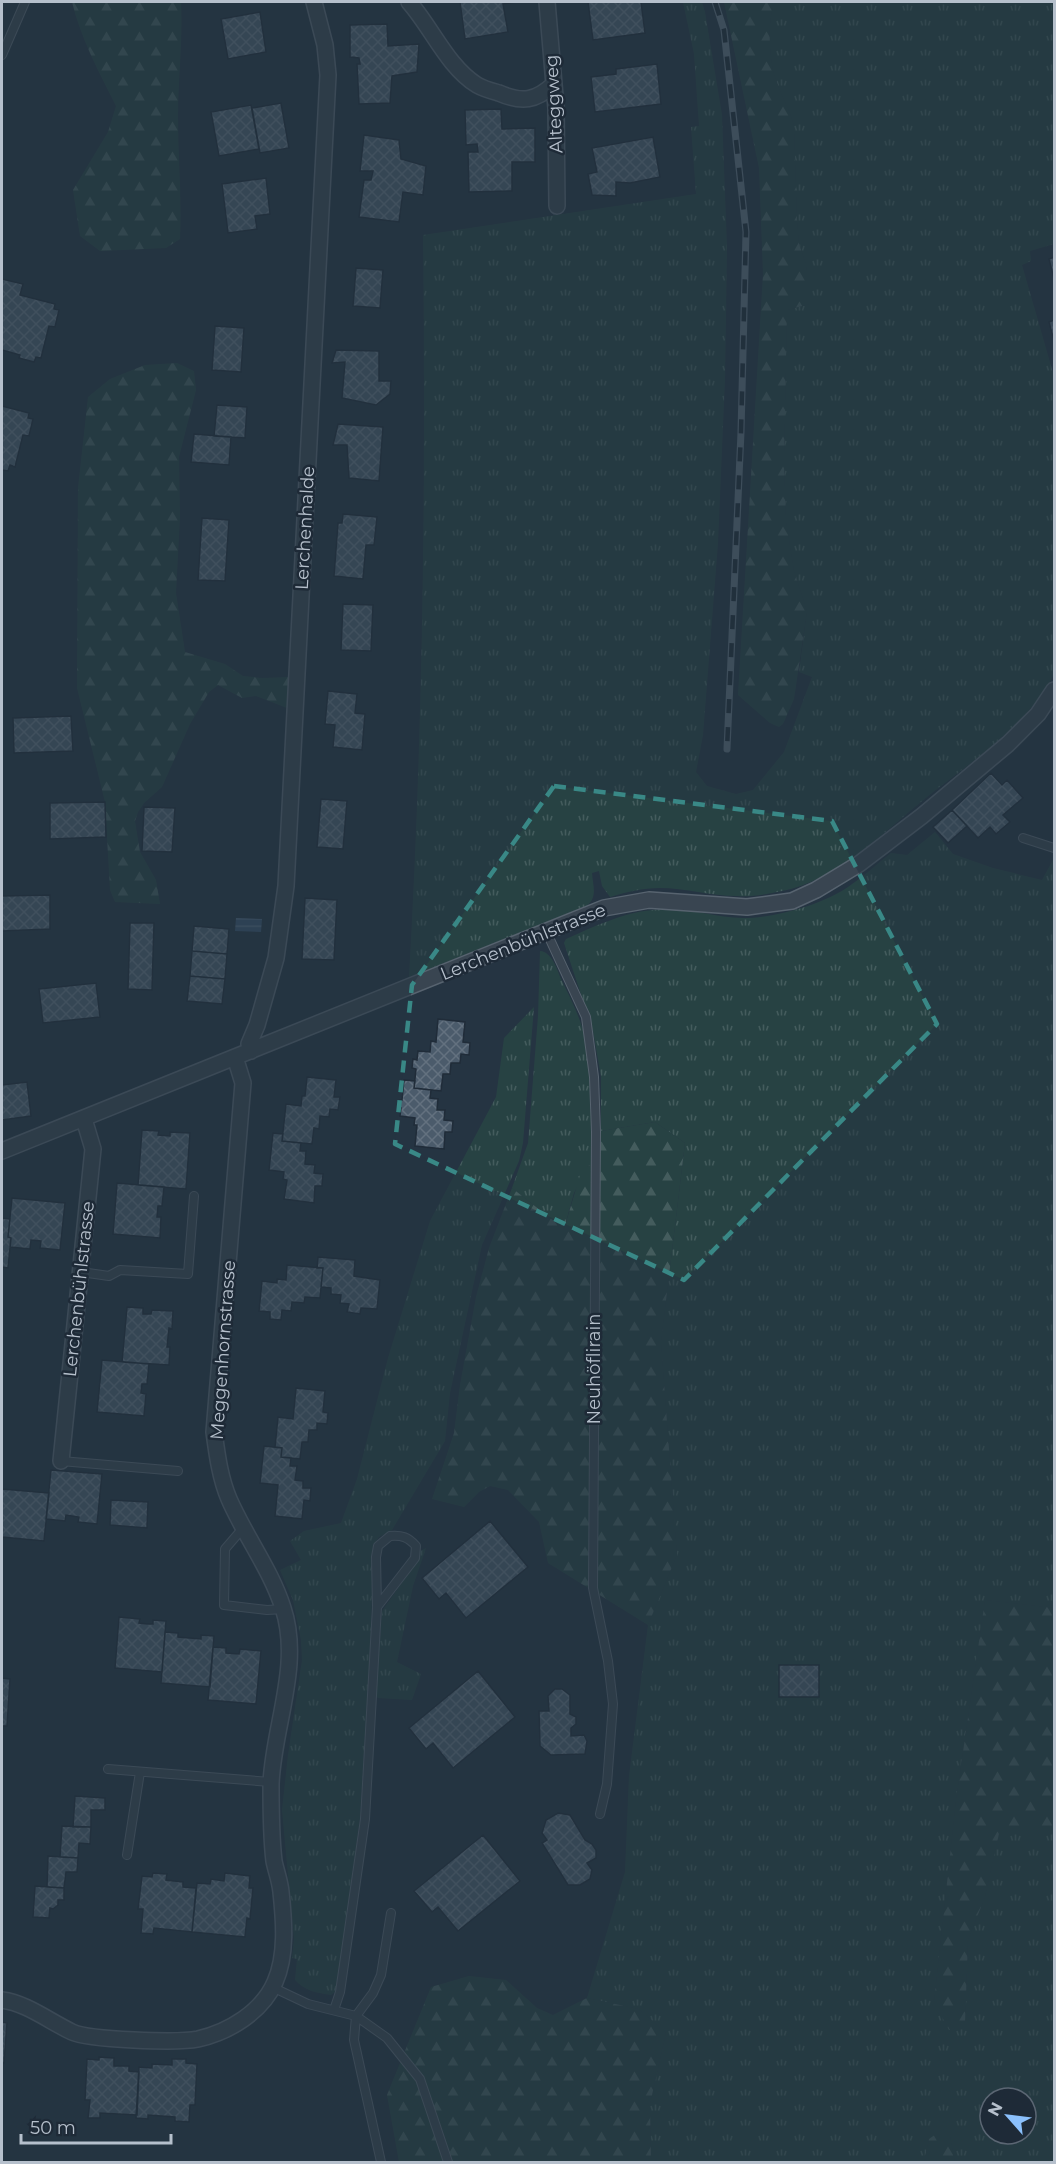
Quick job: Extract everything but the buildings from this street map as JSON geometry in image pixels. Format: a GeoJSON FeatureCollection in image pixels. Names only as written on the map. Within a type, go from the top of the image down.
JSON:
{"type":"FeatureCollection","features":[{"type":"Feature","properties":{"kind":"street","name":"Lerchenhalde"},"geometry":{"type":"LineString","coordinates":[[251,1051],[249,1044],[258,1025],[276,958],[287,874],[328,75],[325,45],[314,2]]}},
{"type":"Feature","properties":{"kind":"street"},"geometry":{"type":"LineString","coordinates":[[409,2],[455,64],[477,85],[523,100],[543,94],[554,84]]}},
{"type":"Feature","properties":{"kind":"street","name":"Alteggweg"},"geometry":{"type":"LineString","coordinates":[[547,2],[557,133],[557,207]]}},
{"type":"Feature","properties":{"kind":"street","name":"Lerchenbühlstrasse"},"geometry":{"type":"LineString","coordinates":[[2,1151],[604,908],[648,900],[747,907],[792,900],[816,890],[860,864],[922,816],[1008,744],[1053,697]]}},
{"type":"Feature","properties":{"kind":"street","name":"Meggenhornstrasse"},"geometry":{"type":"LineString","coordinates":[[2,2000],[28,2009],[74,2033],[185,2041],[201,2038],[230,2027],[251,2013],[272,1987],[280,1969],[284,1934],[281,1891],[274,1860],[271,1782],[288,1673],[288,1638],[284,1609],[228,1497],[217,1459],[214,1432],[243,1083],[235,1057]]}},
{"type":"Feature","properties":{"kind":"street","name":"Lerchenbühlstrasse"},"geometry":{"type":"LineString","coordinates":[[61,1461],[93,1149],[84,1119]]}},
{"type":"Feature","properties":{"kind":"lane"},"geometry":{"type":"LineString","coordinates":[[2,55],[25,2]]}},
{"type":"Feature","properties":{"kind":"lane"},"geometry":{"type":"LineString","coordinates":[[1023,838],[1054,848]]}},
{"type":"Feature","properties":{"kind":"lane","name":"Neuhöflirain"},"geometry":{"type":"LineString","coordinates":[[546,930],[586,1017],[594,1077],[596,1141],[592,1588],[608,1662],[613,1704],[606,1784],[600,1814]]}},
{"type":"Feature","properties":{"kind":"lane"},"geometry":{"type":"LineString","coordinates":[[81,1272],[109,1276],[120,1270],[188,1274],[194,1196]]}},
{"type":"Feature","properties":{"kind":"lane"},"geometry":{"type":"LineString","coordinates":[[61,1461],[178,1471]]}},
{"type":"Feature","properties":{"kind":"lane"},"geometry":{"type":"LineString","coordinates":[[243,1528],[225,1549],[224,1605],[267,1610],[284,1609]]}},
{"type":"Feature","properties":{"kind":"lane"},"geometry":{"type":"LineString","coordinates":[[334,2010],[340,1992],[365,1819],[377,1606],[376,1557],[378,1546],[390,1536],[399,1535],[409,1538],[416,1546],[415,1558],[377,1606]]}},
{"type":"Feature","properties":{"kind":"lane"},"geometry":{"type":"LineString","coordinates":[[108,1769],[271,1782]]}},
{"type":"Feature","properties":{"kind":"lane"},"geometry":{"type":"LineString","coordinates":[[128,1855],[140,1772]]}},
{"type":"Feature","properties":{"kind":"lane"},"geometry":{"type":"LineString","coordinates":[[381,2163],[354,2040],[356,2016],[373,1993],[381,1976],[391,1913]]}},
{"type":"Feature","properties":{"kind":"lane"},"geometry":{"type":"LineString","coordinates":[[272,1987],[294,1998],[356,2016],[387,2038],[420,2079],[448,2163]]}},
{"type":"Feature","properties":{"kind":"highlighted area"},"geometry":{"type":"Polygon","coordinates":[[[554,786],[832,821],[937,1024],[684,1280],[395,1144],[412,985],[554,786]]]}},
{"type":"Feature","properties":{"kind":"green space"},"geometry":{"type":"Polygon","coordinates":[[[72,2],[181,2],[178,118],[180,239],[166,248],[100,251],[80,236],[73,190],[108,132],[116,106],[85,42],[72,2]]]}},
{"type":"Feature","properties":{"kind":"green space"},"geometry":{"type":"Polygon","coordinates":[[[683,2],[702,2],[705,12],[722,115],[727,247],[725,379],[718,543],[703,735],[696,772],[707,786],[736,794],[753,790],[784,752],[812,677],[799,672],[807,611],[794,571],[786,521],[784,464],[787,310],[810,304],[806,264],[799,244],[794,126],[777,83],[771,60],[770,28],[775,2],[1054,2],[1054,244],[1030,251],[1031,261],[1022,265],[1054,376],[1054,674],[1043,693],[1029,710],[997,742],[859,853],[822,877],[782,891],[754,896],[727,896],[660,888],[610,897],[602,886],[599,871],[592,873],[593,895],[586,906],[409,977],[418,792],[422,606],[423,235],[696,194],[691,127],[699,126],[694,54],[683,2]]]}},
{"type":"Feature","properties":{"kind":"green space"},"geometry":{"type":"Polygon","coordinates":[[[724,2],[775,2],[770,28],[771,60],[777,83],[794,126],[799,244],[806,264],[810,299],[810,304],[787,310],[784,464],[786,521],[794,571],[807,611],[794,699],[783,724],[779,727],[770,723],[738,695],[763,274],[759,168],[724,2]]]}},
{"type":"Feature","properties":{"kind":"green space"},"geometry":{"type":"Polygon","coordinates":[[[177,363],[194,371],[196,390],[179,457],[180,517],[176,593],[185,652],[225,664],[243,676],[290,677],[287,708],[256,696],[242,698],[218,685],[209,692],[190,724],[162,787],[144,803],[135,821],[140,852],[156,880],[160,904],[115,902],[110,890],[105,802],[77,688],[78,488],[88,397],[110,379],[145,365],[177,363]]]}},
{"type":"Feature","properties":{"kind":"green space"},"geometry":{"type":"Polygon","coordinates":[[[935,832],[953,854],[993,868],[1042,880],[1054,858],[1054,1608],[985,1600],[956,1800],[934,2002],[965,2023],[968,1940],[985,1897],[1000,1828],[1054,1827],[1054,2162],[955,2162],[950,2136],[929,2139],[924,2162],[651,2162],[650,2104],[666,2033],[639,2009],[587,1998],[625,1872],[629,1776],[648,1625],[677,1555],[661,1342],[685,1143],[655,1122],[601,1131],[601,1077],[593,1031],[564,943],[566,939],[597,925],[641,912],[675,909],[743,918],[769,916],[812,905],[848,887],[891,853],[907,855],[935,832]]]}},
{"type":"Feature","properties":{"kind":"green space"},"geometry":{"type":"Polygon","coordinates":[[[540,951],[548,954],[554,962],[579,1017],[589,1063],[591,1165],[588,1166],[574,1193],[564,1229],[512,1188],[528,1143],[538,1016],[540,951]]]}},
{"type":"Feature","properties":{"kind":"green space"},"geometry":{"type":"Polygon","coordinates":[[[534,1007],[523,1143],[519,1161],[482,1245],[450,1393],[445,1441],[392,1530],[379,1537],[373,1545],[371,1634],[360,1818],[336,1991],[331,1995],[321,1993],[307,1989],[295,1980],[297,1959],[292,1958],[294,1939],[282,1810],[302,1660],[301,1640],[293,1600],[280,1570],[301,1560],[290,1541],[304,1531],[341,1523],[357,1479],[388,1358],[430,1221],[496,1097],[504,1038],[534,1007]]]}},
{"type":"Feature","properties":{"kind":"green space"},"geometry":{"type":"Polygon","coordinates":[[[655,1122],[685,1143],[661,1342],[677,1555],[648,1625],[548,1563],[539,1522],[508,1490],[490,1486],[479,1492],[464,1507],[432,1499],[454,1433],[476,1297],[489,1248],[512,1188],[564,1229],[581,1172],[588,1166],[599,1162],[601,1131],[655,1122]]]}},
{"type":"Feature","properties":{"kind":"green space"},"geometry":{"type":"Polygon","coordinates":[[[426,1548],[413,1586],[397,1662],[421,1674],[412,1700],[378,1698],[376,1696],[382,1611],[414,1566],[419,1552],[426,1548]]]}},
{"type":"Feature","properties":{"kind":"green space"},"geometry":{"type":"Polygon","coordinates":[[[985,1600],[1054,1608],[1054,1827],[1000,1829],[985,1897],[968,1940],[965,2023],[949,2030],[934,2002],[956,1800],[985,1600]]]}},
{"type":"Feature","properties":{"kind":"green space"},"geometry":{"type":"Polygon","coordinates":[[[469,1976],[506,1980],[537,2008],[553,2015],[587,1998],[639,2009],[666,2033],[650,2104],[651,2162],[399,2162],[387,2095],[431,1987],[469,1976]]]}},
{"type":"Feature","properties":{"kind":"green space"},"geometry":{"type":"Polygon","coordinates":[[[939,2132],[950,2136],[955,2162],[924,2162],[929,2139],[939,2132]]]}},
{"type":"Feature","properties":{"kind":"water"},"geometry":{"type":"Polygon","coordinates":[[[236,918],[262,919],[261,932],[235,931],[236,918]]]}},
{"type":"Feature","properties":{"kind":"railway"},"geometry":{"type":"LineString","coordinates":[[715,2],[724,30],[746,232],[741,432],[727,749]]}}]}
